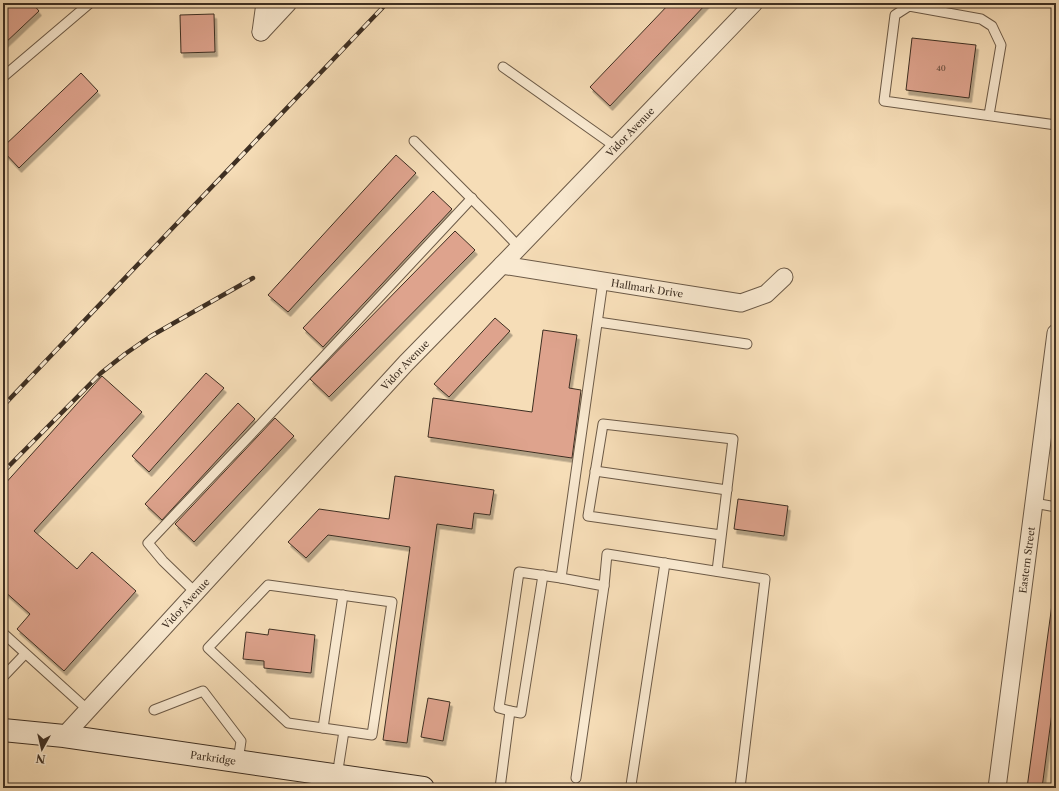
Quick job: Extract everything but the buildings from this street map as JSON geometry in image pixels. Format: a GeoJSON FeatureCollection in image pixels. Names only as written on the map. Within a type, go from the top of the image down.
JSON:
{"type":"FeatureCollection","features":[{"type":"Feature","properties":{"kind":"street"},"geometry":{"type":"LineString","coordinates":[[265,3],[261,32],[288,3]]}},
{"type":"Feature","properties":{"kind":"street","name":"Vidor Avenue"},"geometry":{"type":"LineString","coordinates":[[64,736],[406,363],[754,3]]}},
{"type":"Feature","properties":{"kind":"street","name":"Hallmark Drive"},"geometry":{"type":"LineString","coordinates":[[502,265],[741,303],[766,294],[784,277]]}},
{"type":"Feature","properties":{"kind":"street","name":"Eastern Street"},"geometry":{"type":"LineString","coordinates":[[997,788],[1056,333]]}},
{"type":"Feature","properties":{"kind":"street","name":"Parkridge"},"geometry":{"type":"LineString","coordinates":[[3,730],[64,736],[238,761],[337,782],[423,788]]}},
{"type":"Feature","properties":{"kind":"lane"},"geometry":{"type":"LineString","coordinates":[[3,77],[90,3]]}},
{"type":"Feature","properties":{"kind":"lane"},"geometry":{"type":"LineString","coordinates":[[989,116],[1001,45],[992,26],[981,19],[909,6],[895,15],[884,101],[989,116],[1056,125]]}},
{"type":"Feature","properties":{"kind":"lane"},"geometry":{"type":"LineString","coordinates":[[503,66],[616,147]]}},
{"type":"Feature","properties":{"kind":"lane"},"geometry":{"type":"LineString","coordinates":[[414,141],[519,247]]}},
{"type":"Feature","properties":{"kind":"lane"},"geometry":{"type":"LineString","coordinates":[[196,593],[163,561],[148,542],[259,426],[472,198]]}},
{"type":"Feature","properties":{"kind":"lane"},"geometry":{"type":"LineString","coordinates":[[561,578],[603,281]]}},
{"type":"Feature","properties":{"kind":"lane"},"geometry":{"type":"LineString","coordinates":[[598,322],[747,344]]}},
{"type":"Feature","properties":{"kind":"lane"},"geometry":{"type":"LineString","coordinates":[[717,571],[733,439],[603,424],[588,516],[721,535]]}},
{"type":"Feature","properties":{"kind":"lane"},"geometry":{"type":"LineString","coordinates":[[596,471],[727,490]]}},
{"type":"Feature","properties":{"kind":"lane"},"geometry":{"type":"LineString","coordinates":[[1034,503],[1056,507]]}},
{"type":"Feature","properties":{"kind":"lane"},"geometry":{"type":"LineString","coordinates":[[576,778],[604,586],[607,554],[765,579],[740,788]]}},
{"type":"Feature","properties":{"kind":"lane"},"geometry":{"type":"LineString","coordinates":[[631,785],[665,563]]}},
{"type":"Feature","properties":{"kind":"lane"},"geometry":{"type":"LineString","coordinates":[[543,575],[521,713],[499,708],[519,572],[543,575],[604,586]]}},
{"type":"Feature","properties":{"kind":"lane"},"geometry":{"type":"LineString","coordinates":[[268,585],[343,595],[392,602],[372,735],[288,723],[208,648],[268,585]]}},
{"type":"Feature","properties":{"kind":"lane"},"geometry":{"type":"LineString","coordinates":[[323,728],[343,595]]}},
{"type":"Feature","properties":{"kind":"lane"},"geometry":{"type":"LineString","coordinates":[[3,633],[88,710]]}},
{"type":"Feature","properties":{"kind":"lane"},"geometry":{"type":"LineString","coordinates":[[3,677],[26,654]]}},
{"type":"Feature","properties":{"kind":"lane"},"geometry":{"type":"LineString","coordinates":[[154,710],[203,691],[241,741],[238,761]]}},
{"type":"Feature","properties":{"kind":"lane"},"geometry":{"type":"LineString","coordinates":[[500,788],[510,711]]}},
{"type":"Feature","properties":{"kind":"lane"},"geometry":{"type":"LineString","coordinates":[[337,782],[344,731]]}},
{"type":"Feature","properties":{"kind":"railway"},"geometry":{"type":"LineString","coordinates":[[3,406],[387,3]]}},
{"type":"Feature","properties":{"kind":"railway"},"geometry":{"type":"LineString","coordinates":[[3,472],[101,373],[125,354],[151,336],[253,278]]}}]}
